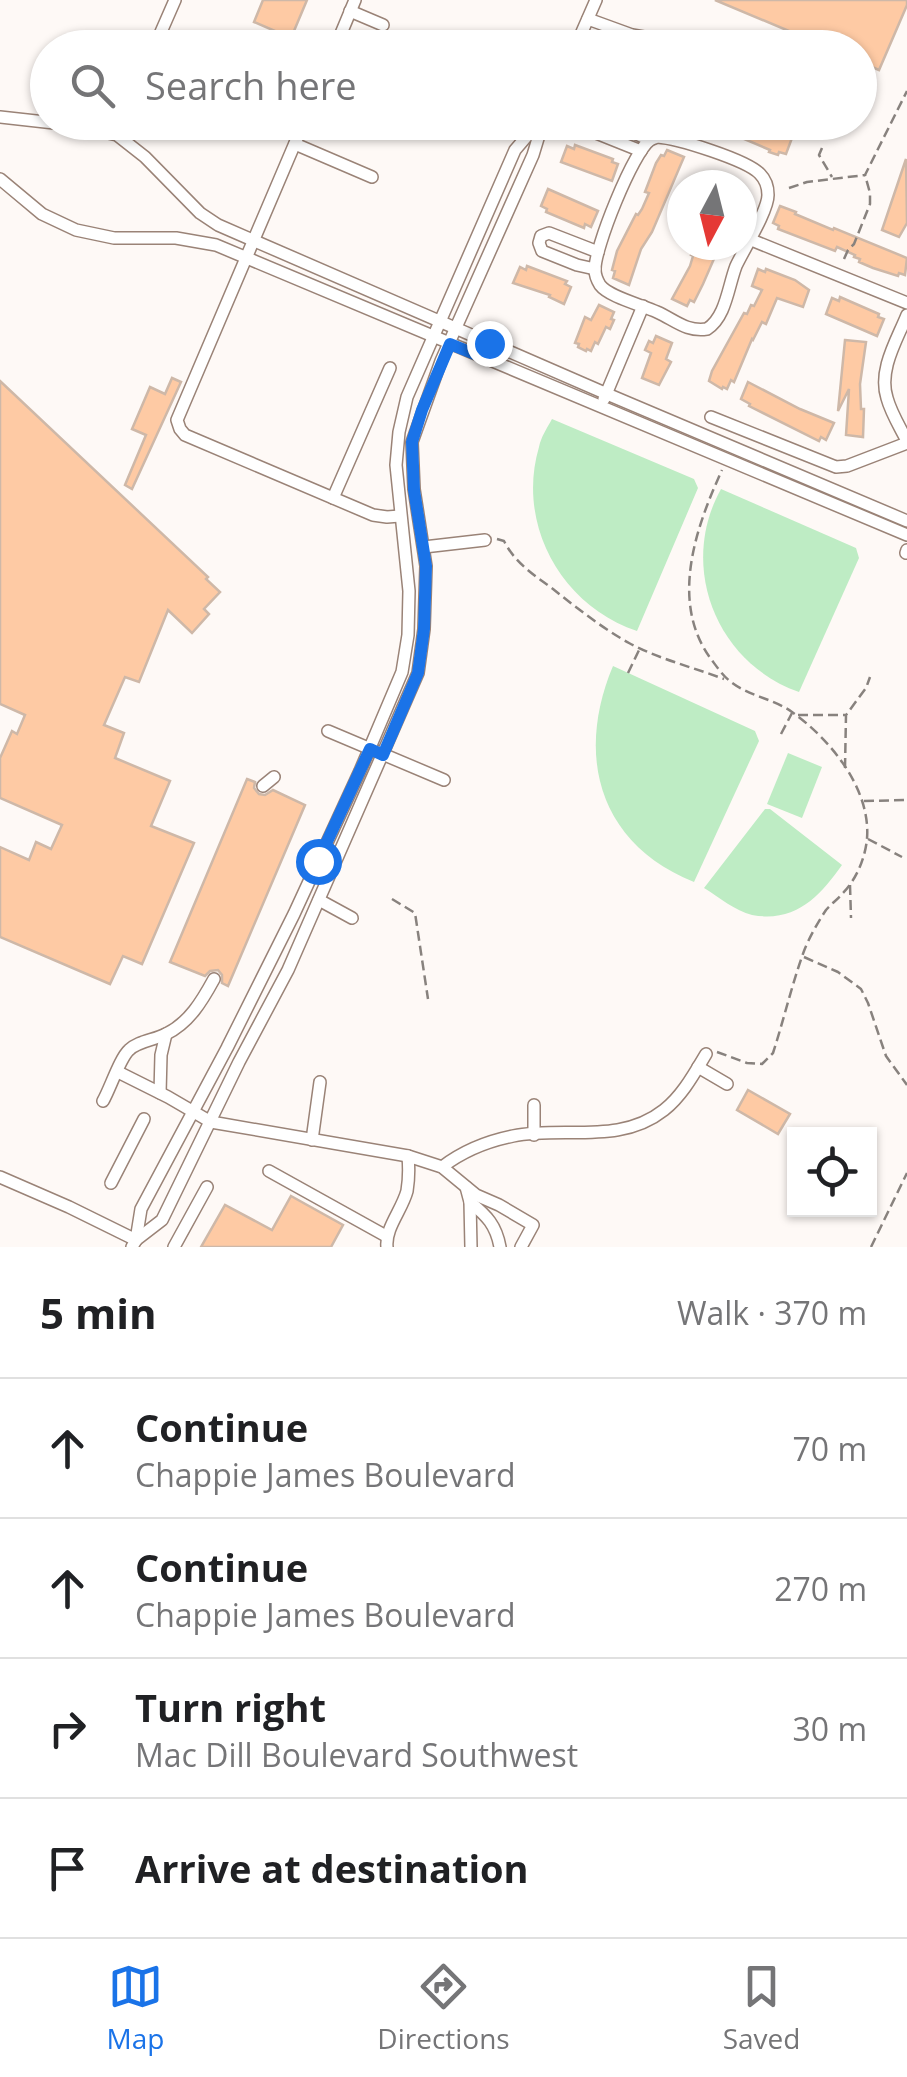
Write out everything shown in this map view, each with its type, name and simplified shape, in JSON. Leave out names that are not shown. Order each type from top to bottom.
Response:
[{"type":"street","points":[[162,30],[175,0]]},
{"type":"street","points":[[583,30],[596,0]]},
{"type":"street","points":[[343,30],[353,6],[383,25]]},
{"type":"street","points":[[588,18],[619,30]]},
{"type":"street","points":[[0,116],[30,120]]},
{"type":"street","points":[[130,140],[200,213],[218,225],[521,357],[726,459],[907,535]]},
{"type":"street","points":[[297,140],[183,405],[178,420],[180,429],[185,435],[373,515],[400,516]]},
{"type":"street","points":[[134,1244],[142,1209],[294,914],[402,672],[409,591],[396,465],[399,432],[432,337],[515,150],[524,140]]},
{"type":"street","points":[[134,1244],[162,1220],[288,970],[418,673],[426,604],[412,442],[537,140]]},
{"type":"street","points":[[614,140],[641,151]]},
{"type":"street","points":[[650,140],[611,214],[595,269],[600,284],[607,292],[687,328],[702,330],[720,317],[740,260]]},
{"type":"street","points":[[678,140],[755,170]]},
{"type":"street","points":[[295,144],[372,176]]},
{"type":"street","points":[[757,172],[767,188],[768,201],[757,223]]},
{"type":"street","points":[[0,179],[42,214],[76,230],[114,238],[176,238],[216,245],[450,344],[480,362],[604,400],[907,522]]},
{"type":"street","points":[[595,269],[542,250],[539,242],[548,233],[598,252]]},
{"type":"street","points":[[757,242],[907,303]]},
{"type":"street","points":[[604,400],[643,306]]},
{"type":"street","points":[[711,417],[836,467],[907,442],[887,400],[884,384],[886,368],[907,314]]},
{"type":"street","points":[[480,362],[489,343]]},
{"type":"street","points":[[507,383],[521,357]]},
{"type":"street","points":[[332,498],[390,368]]},
{"type":"street","points":[[424,547],[485,540]]},
{"type":"street","points":[[328,731],[444,780]]},
{"type":"street","points":[[319,900],[352,918]]},
{"type":"street","points":[[104,1101],[129,1049],[184,1023],[214,980]]},
{"type":"street","points":[[160,1093],[166,1034]]},
{"type":"street","points":[[442,1167],[480,1145],[515,1136],[618,1132],[637,1126],[666,1109],[681,1094],[706,1054]]},
{"type":"street","points":[[698,1067],[727,1084]]},
{"type":"street","points":[[118,1072],[211,1122],[408,1156],[442,1167],[476,1195],[533,1225],[520,1247]]},
{"type":"street","points":[[312,1140],[320,1082]]},
{"type":"street","points":[[534,1105],[534,1135]]},
{"type":"street","points":[[111,1183],[144,1118]]},
{"type":"street","points":[[269,1171],[387,1241],[408,1188],[408,1156]]},
{"type":"street","points":[[0,1178],[69,1207],[134,1244]]},
{"type":"street","points":[[174,1247],[207,1187]]},
{"type":"street","points":[[466,1187],[471,1247]]},
{"type":"street","points":[[470,1202],[488,1216],[496,1228],[500,1247]]},
{"type":"path","points":[[844,259],[870,204],[865,174],[907,91]]},
{"type":"path","points":[[822,148],[819,154],[833,178]]},
{"type":"path","points":[[789,188],[865,174]]},
{"type":"path","points":[[726,459],[706,504],[688,580],[703,648],[727,680]]},
{"type":"path","points":[[485,540],[504,541],[523,568],[640,648],[727,680],[794,714],[832,750],[862,801],[867,839],[864,857],[850,885],[828,908],[803,957],[773,1053],[762,1064],[714,1051],[706,1054]]},
{"type":"path","points":[[628,672],[640,648]]},
{"type":"path","points":[[845,768],[846,715],[870,677]]},
{"type":"path","points":[[794,714],[846,715]]},
{"type":"path","points":[[781,734],[794,714]]},
{"type":"path","points":[[862,801],[907,800]]},
{"type":"path","points":[[867,839],[902,857]]},
{"type":"path","points":[[850,885],[851,918]]},
{"type":"path","points":[[392,900],[415,914],[428,999]]},
{"type":"path","points":[[803,957],[838,972],[860,988],[886,1056],[907,1085]]},
{"type":"path","points":[[871,1247],[907,1173]]},
{"type":"green space","points":[[552,419],[694,479],[698,488],[637,631],[587,603],[551,559],[540,533],[534,505],[534,476],[540,443]]},
{"type":"green space","points":[[721,489],[856,548],[859,558],[799,692],[770,678],[746,659],[713,608],[705,579],[703,549]]},
{"type":"green space","points":[[613,666],[755,731],[759,741],[694,882],[662,866],[636,845],[617,821],[604,794],[597,764],[596,732]]},
{"type":"green space","points":[[788,753],[822,767],[802,818],[767,804]]},
{"type":"green space","points":[[765,809],[842,865],[815,897],[782,915],[752,915],[704,888]]},
{"type":"building","points":[[263,0],[307,0],[294,30],[272,30],[254,22]]},
{"type":"building","points":[[715,0],[907,0],[879,70],[877,30],[787,30]]},
{"type":"building","points":[[746,140],[791,140],[786,154]]},
{"type":"building","points":[[575,145],[613,159],[618,164],[612,181],[561,162],[567,146],[574,149]]},
{"type":"building","points":[[667,150],[684,157],[678,170],[667,170],[667,197],[641,249],[629,285],[613,278],[617,251],[642,209],[656,163]]},
{"type":"building","points":[[906,159],[907,223],[899,237],[882,230]]},
{"type":"building","points":[[548,189],[598,211],[591,227],[585,224],[584,228],[546,212],[541,206]]},
{"type":"building","points":[[780,206],[907,258],[905,275],[873,268],[837,247],[835,251],[778,229],[773,223]]},
{"type":"building","points":[[692,260],[713,260],[694,302],[690,300],[687,306],[672,299]]},
{"type":"building","points":[[527,266],[567,281],[565,284],[571,287],[564,304],[513,283],[520,267],[526,270]]},
{"type":"building","points":[[758,269],[795,280],[809,290],[803,307],[777,298],[766,324],[762,322],[752,339],[734,382],[731,380],[727,389],[722,389],[709,381],[712,371],[744,313],[754,306],[762,290],[752,286]]},
{"type":"building","points":[[840,297],[884,319],[877,336],[826,314],[832,298],[839,301]]},
{"type":"building","points":[[599,305],[614,312],[614,320],[598,344],[595,342],[591,351],[586,351],[575,343],[585,317],[591,320]]},
{"type":"building","points":[[656,336],[672,343],[666,359],[671,362],[659,385],[642,378],[651,353],[645,350]]},
{"type":"building","points":[[845,340],[866,342],[860,384],[863,437],[846,435],[849,389],[838,411]]},
{"type":"building","points":[[172,378],[181,382],[132,489],[125,485],[146,435],[132,429],[150,387],[165,394]]},
{"type":"building","points":[[0,381],[220,592],[204,609],[209,614],[192,633],[168,610],[139,682],[125,677],[104,725],[124,733],[115,758],[170,781],[151,826],[194,843],[142,964],[123,956],[110,984],[0,937],[0,847],[29,860],[36,842],[51,849],[62,825],[0,798],[0,758],[12,731],[17,734],[25,715],[0,704]]},
{"type":"building","points":[[748,382],[834,423],[826,440],[821,437],[819,441],[749,406],[741,399]]},
{"type":"building","points":[[247,779],[255,782],[259,794],[273,790],[305,805],[228,986],[222,983],[218,970],[205,976],[170,962]]},
{"type":"building","points":[[748,1090],[790,1114],[778,1134],[737,1110]]},
{"type":"building","points":[[291,1196],[343,1225],[331,1247],[201,1247],[225,1205],[272,1230]]},
{"type":"route","points":[[318,861],[370,749],[383,755],[418,673],[426,566],[414,490],[412,442],[422,410],[450,344],[482,357],[489,343]]}]
